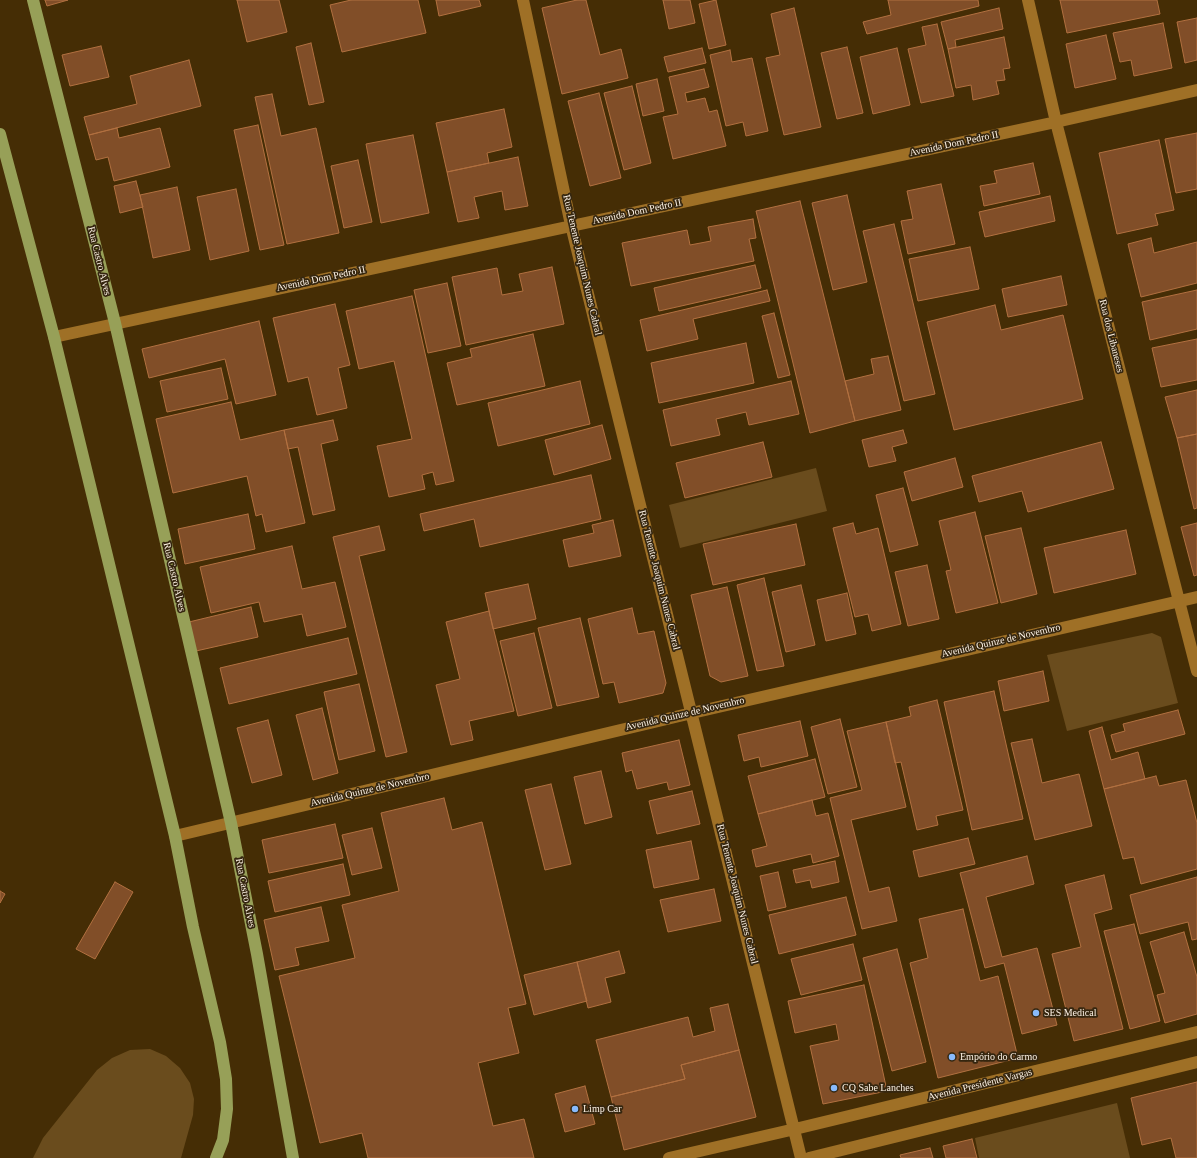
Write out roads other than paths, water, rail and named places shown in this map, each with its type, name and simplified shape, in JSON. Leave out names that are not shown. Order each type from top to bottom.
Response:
[{"type":"main road","name":"Rua Castro Alves","points":[[33,0],[115,323],[231,823],[257,954],[293,1158]]},
{"type":"main road","points":[[0,134],[54,337],[175,836],[193,927],[220,1042],[226,1079],[227,1109],[223,1140],[216,1158]]},
{"type":"street","name":"Rua Tenente Joaquim Nunes Cabral","points":[[523,0],[571,226],[801,1158]]},
{"type":"street","name":"Rua dos Libaneses","points":[[1028,0],[1056,122],[1197,672]]},
{"type":"street","name":"Avenida Dom Pedro II","points":[[54,337],[1056,122],[1197,90]]},
{"type":"street","name":"Avenida Quinze de Novembro","points":[[175,836],[692,713],[1197,597]]},
{"type":"street","name":"Avenida Presidente Vargas","points":[[669,1158],[1197,1032]]},
{"type":"street","points":[[809,1158],[1197,1062]]},
{"type":"place","name":"SES Medical","points":[[1036,1013]]},
{"type":"place","name":"Empório do Carmo","points":[[952,1057]]},
{"type":"place","name":"CQ Sabe Lanches","points":[[834,1088]]},
{"type":"place","name":"Limp Car","points":[[575,1109]]}]
